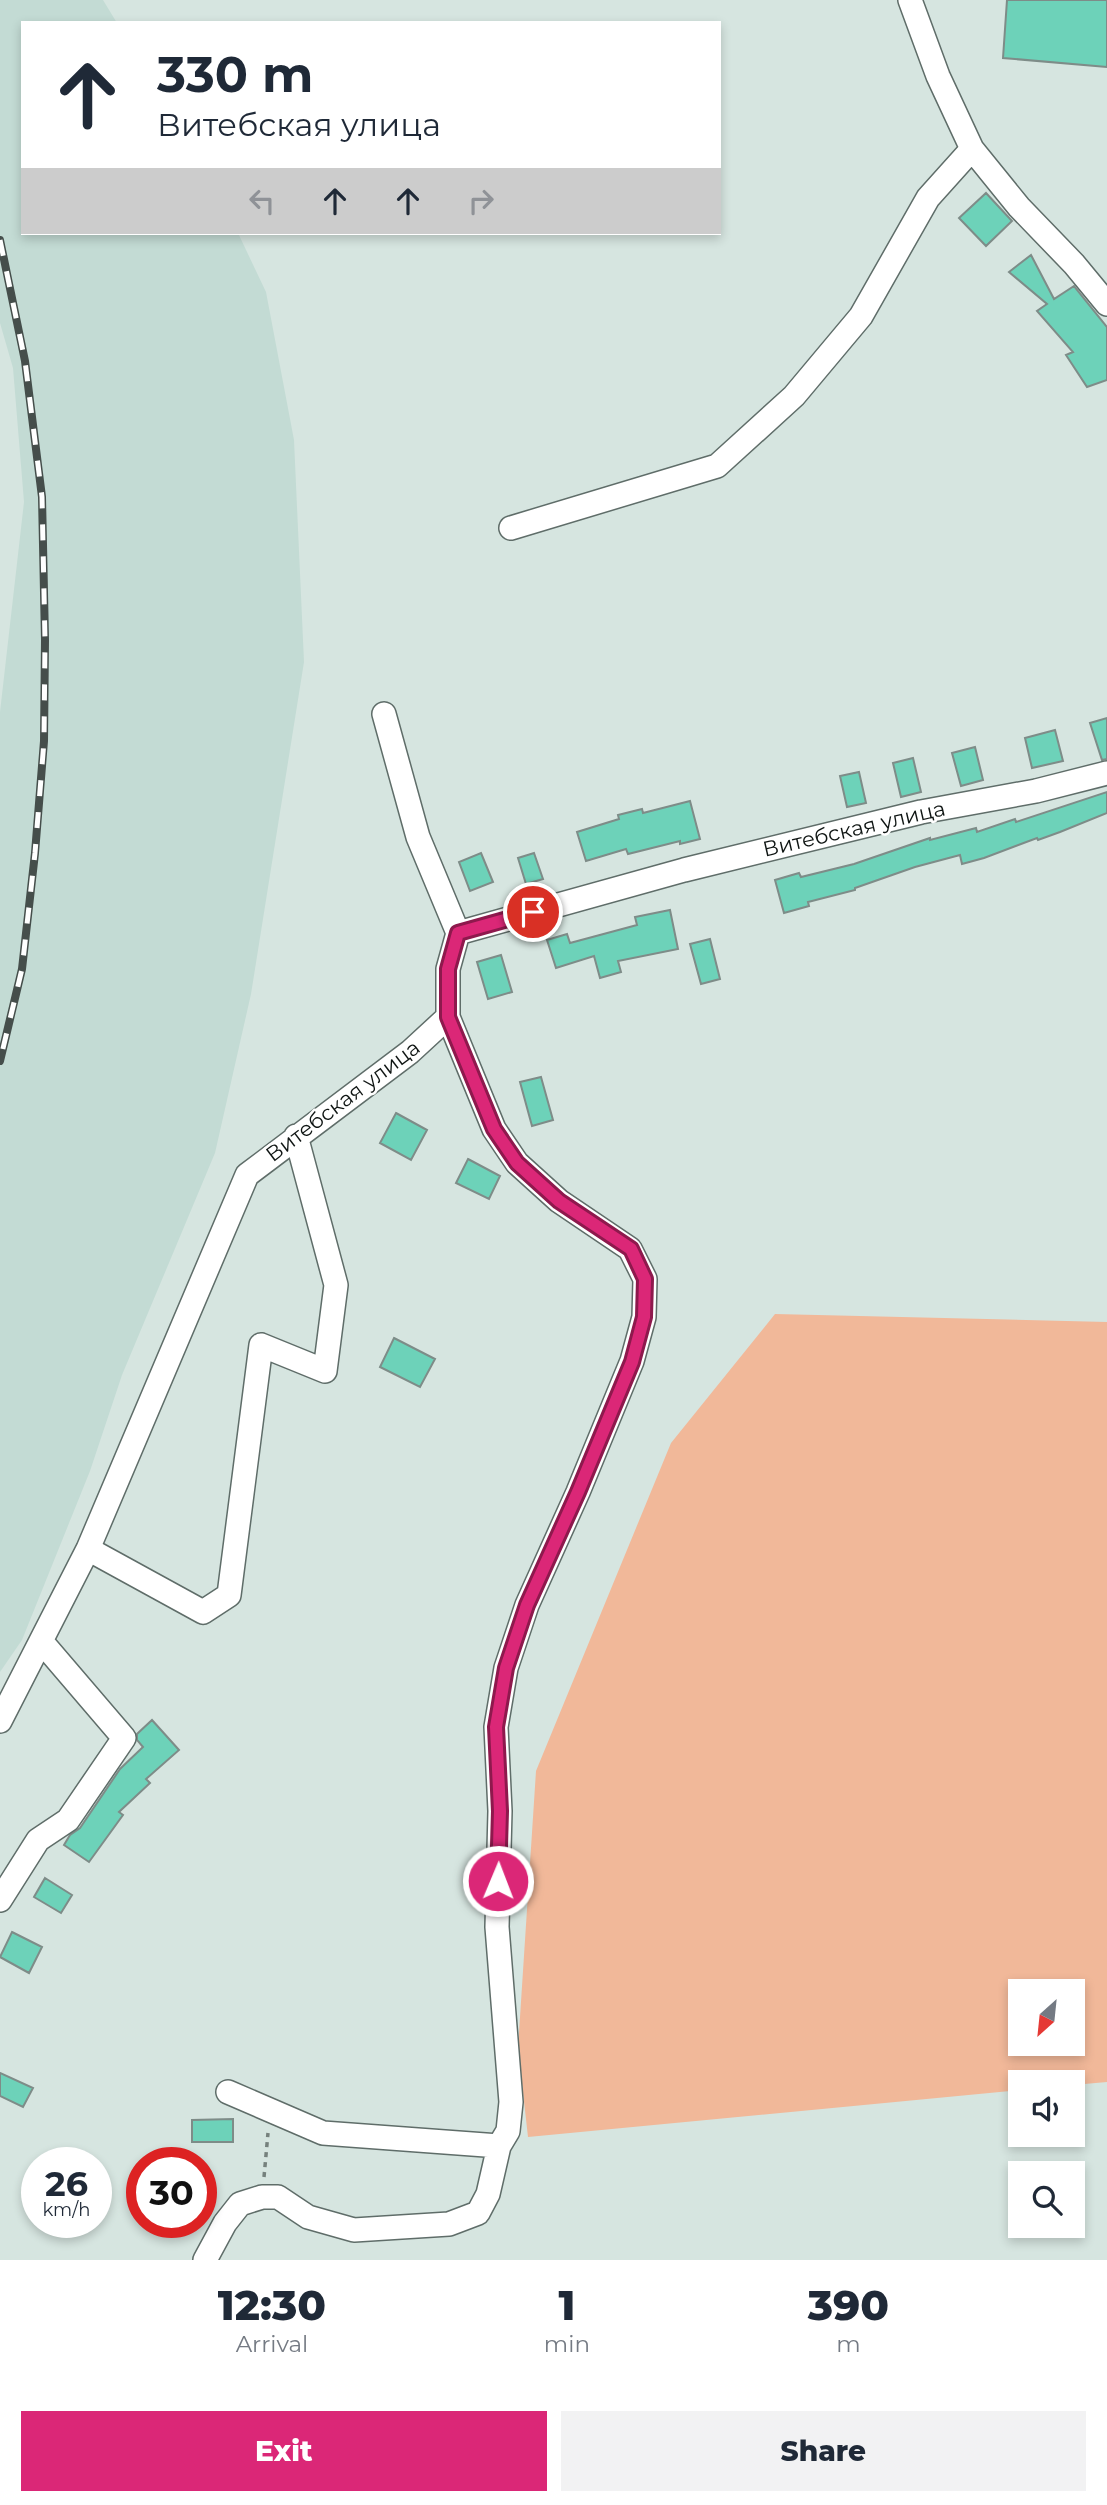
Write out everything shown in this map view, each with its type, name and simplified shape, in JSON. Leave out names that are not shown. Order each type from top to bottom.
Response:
[{"type":"street","points":[[910,0],[939,76],[972,149],[1019,207],[1074,264],[1107,304]]},
{"type":"street","points":[[511,528],[718,466],[794,396],[861,316],[928,198],[972,149]]},
{"type":"street","points":[[205,2260],[225,2223],[240,2204],[262,2197],[278,2197],[309,2217],[354,2230],[449,2224],[478,2213],[488,2194],[499,2146],[508,2131],[511,2102],[498,1927],[500,1811],[496,1727],[506,1668],[527,1605],[632,1362],[644,1317],[645,1279],[631,1249],[559,1201],[517,1163],[494,1129],[448,1017],[448,969],[458,933],[418,837],[384,714]]},
{"type":"street","name":"Витебская улица","points":[[458,933],[684,870],[921,812],[1036,791],[1107,773]]},
{"type":"street","name":"Витебская улица","points":[[0,1721],[88,1549],[247,1175],[410,1052],[448,1017]]},
{"type":"street","points":[[88,1549],[203,1612],[229,1595],[261,1345],[325,1371],[336,1285],[296,1136]]},
{"type":"street","points":[[0,1900],[38,1840],[68,1820],[124,1738],[41,1641]]},
{"type":"street","points":[[228,2092],[323,2133],[499,2146]]},
{"type":"path","points":[[262,2197],[270,2110]]},
{"type":"shaded area","points":[[0,0],[103,0],[116,21],[21,21],[21,235],[239,235],[266,292],[294,440],[304,662],[251,994],[215,1153],[122,1375],[90,1471],[22,1640],[0,1672],[0,712],[24,502],[13,368],[0,323]]},
{"type":"shaded area","points":[[775,1314],[1107,1322],[1107,2082],[1085,2084],[1085,2070],[1008,2070],[1008,2091],[528,2137],[518,2048],[536,1771],[671,1443]]},
{"type":"building","points":[[1007,0],[1107,0],[1107,67],[1003,58]]},
{"type":"building","points":[[986,193],[1012,221],[986,246],[959,218]]},
{"type":"building","points":[[1031,255],[1054,299],[1074,286],[1107,327],[1107,380],[1087,387],[1066,355],[1073,352],[1037,311],[1047,304],[1009,272]]},
{"type":"building","points":[[1107,718],[1107,759],[1102,760],[1090,723]]},
{"type":"building","points":[[1055,730],[1063,761],[1032,768],[1025,738]]},
{"type":"building","points":[[975,747],[983,780],[961,786],[952,753]]},
{"type":"building","points":[[913,758],[921,792],[901,797],[893,763]]},
{"type":"building","points":[[859,772],[866,803],[847,807],[840,776]]},
{"type":"building","points":[[1107,792],[1107,813],[1060,832],[962,864],[960,855],[915,867],[855,890],[808,902],[809,906],[784,913],[775,880],[799,873],[801,877],[854,864],[930,838],[976,828],[977,832],[1015,819],[1016,822]]},
{"type":"building","points":[[690,801],[700,839],[680,844],[680,841],[628,854],[626,849],[586,861],[577,832],[619,819],[618,815],[642,809],[643,813]]},
{"type":"building","points":[[481,853],[493,882],[470,891],[459,862]]},
{"type":"building","points":[[534,853],[543,879],[526,884],[518,858]]},
{"type":"building","points":[[670,910],[678,949],[618,961],[621,972],[600,978],[594,956],[556,968],[547,940],[567,934],[570,943],[637,925],[635,917]]},
{"type":"building","points":[[710,939],[720,979],[701,984],[690,944]]},
{"type":"building","points":[[501,955],[512,992],[488,999],[477,962]]},
{"type":"building","points":[[541,1077],[553,1120],[532,1126],[520,1082]]},
{"type":"building","points":[[396,1113],[427,1130],[411,1160],[380,1143]]},
{"type":"building","points":[[468,1159],[500,1176],[489,1199],[456,1183]]},
{"type":"building","points":[[394,1338],[435,1359],[420,1387],[380,1367]]},
{"type":"building","points":[[152,1720],[179,1750],[146,1779],[150,1783],[119,1812],[123,1815],[89,1862],[64,1845],[70,1835],[80,1828],[120,1769],[143,1747],[137,1740],[137,1734]]},
{"type":"building","points":[[45,1878],[72,1895],[61,1913],[34,1897]]},
{"type":"building","points":[[12,1932],[42,1947],[29,1973],[0,1957]]},
{"type":"building","points":[[0,2073],[33,2088],[23,2107],[0,2096]]},
{"type":"building","points":[[233,2119],[233,2142],[192,2142],[192,2120]]},
{"type":"railway","points":[[0,240],[25,361],[42,497],[45,640],[44,741],[35,853],[22,969],[0,1061]]},
{"type":"route","points":[[498,1881],[500,1811],[496,1727],[506,1668],[527,1605],[632,1362],[644,1317],[645,1279],[631,1249],[559,1201],[517,1163],[494,1129],[448,1017],[448,969],[458,933],[533,912]]}]
